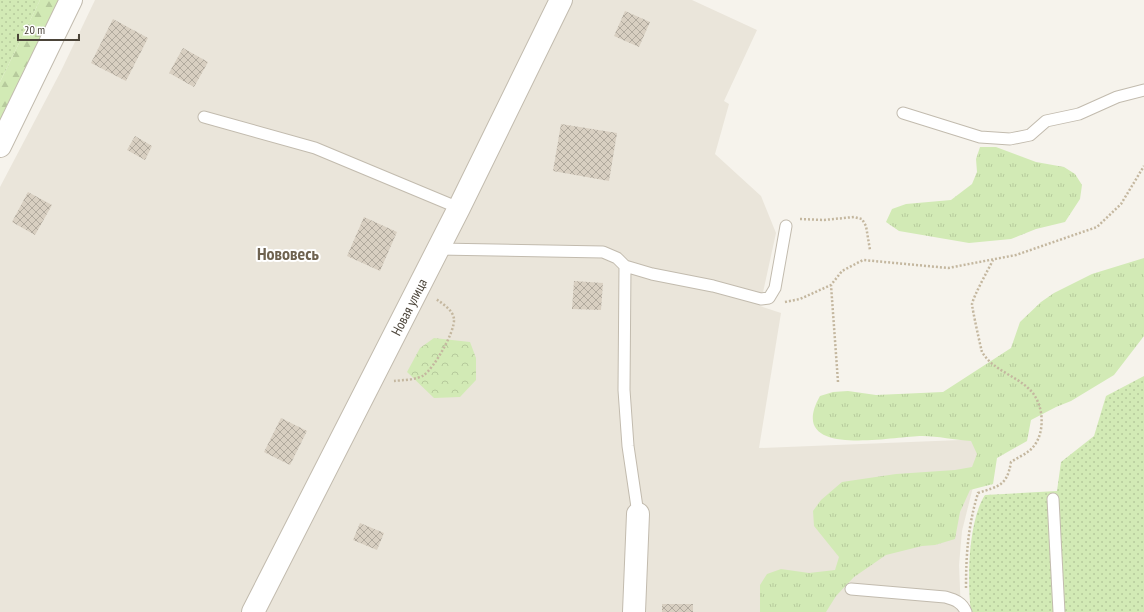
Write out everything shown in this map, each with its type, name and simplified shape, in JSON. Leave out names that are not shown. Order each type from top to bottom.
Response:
[{"type":"street","points":[[0,146],[71,0]]},
{"type":"street","name":"Новая улица","points":[[253,612],[459,208],[561,0]]},
{"type":"street","points":[[634,612],[638,514]]},
{"type":"lane","points":[[903,113],[980,137],[1010,139],[1030,136],[1046,121],[1079,114],[1117,97],[1144,90]]},
{"type":"lane","points":[[204,117],[316,148],[459,208]]},
{"type":"lane","points":[[438,249],[603,252],[617,258],[625,266],[652,274],[713,286],[761,299],[769,298],[775,288],[786,226]]},
{"type":"lane","points":[[625,266],[624,390],[628,446],[638,514]]},
{"type":"lane","points":[[1054,499],[1059,612]]},
{"type":"lane","points":[[851,590],[945,597],[955,600],[962,605],[966,612]]},
{"type":"path","points":[[769,298],[785,302],[800,299],[831,285],[842,271],[863,260],[948,268],[1016,255],[1097,227],[1121,204],[1144,166]]},
{"type":"path","points":[[786,226],[798,218],[824,220],[854,217],[862,219],[866,226],[870,250]]},
{"type":"path","points":[[966,612],[966,549],[970,521],[978,493],[1001,485],[1007,478],[1011,462],[1030,451],[1040,437],[1041,428],[1039,403],[1034,393],[1000,370],[982,352],[972,305],[993,260]]},
{"type":"path","points":[[831,285],[838,382]]},
{"type":"path","points":[[370,383],[423,376],[431,368],[447,341],[454,319],[451,311],[438,300],[418,289]]},
{"type":"shaded area","points":[[95,0],[692,0],[757,30],[724,101],[729,104],[715,154],[761,196],[776,233],[760,306],[781,313],[759,448],[985,439],[962,531],[959,565],[961,612],[0,612],[0,187],[61,71]]},
{"type":"green space","points":[[0,0],[40,0],[0,82]]},
{"type":"green space","points":[[40,0],[62,0],[0,126],[0,82]]},
{"type":"green space","points":[[980,147],[996,147],[1036,162],[1064,167],[1075,174],[1082,185],[1080,199],[1065,222],[1036,229],[1011,239],[969,243],[899,231],[886,222],[892,209],[906,204],[951,200],[972,184],[977,172],[976,159]]},
{"type":"green space","points":[[1144,258],[1144,336],[1114,375],[1071,401],[1031,420],[1027,441],[997,458],[993,484],[970,490],[960,512],[955,539],[935,545],[922,546],[886,555],[854,577],[836,596],[826,612],[760,612],[760,585],[767,574],[781,569],[809,573],[835,570],[839,557],[814,526],[813,511],[821,500],[842,482],[896,474],[955,470],[972,467],[977,454],[971,441],[940,437],[922,436],[847,440],[829,437],[817,429],[813,416],[820,396],[833,392],[848,391],[876,395],[943,392],[1011,348],[1020,322],[1041,302],[1054,293],[1092,274]]},
{"type":"green space","points":[[434,338],[470,342],[476,358],[476,380],[460,397],[434,398],[407,372],[420,348]]},
{"type":"green space","points":[[1144,376],[1144,612],[971,612],[969,568],[972,535],[979,506],[985,495],[1057,491],[1061,462],[1094,436],[1106,396]]},
{"type":"building","points":[[625,11],[650,22],[639,47],[614,36]]},
{"type":"building","points":[[113,19],[148,38],[126,81],[91,63]]},
{"type":"building","points":[[183,48],[208,62],[194,87],[169,73]]},
{"type":"building","points":[[561,124],[617,133],[609,181],[553,171]]},
{"type":"building","points":[[135,136],[152,146],[145,160],[127,150]]},
{"type":"building","points":[[28,192],[52,205],[35,235],[12,222]]},
{"type":"building","points":[[364,217],[397,232],[380,271],[347,256]]},
{"type":"building","points":[[574,281],[603,283],[601,310],[572,309]]},
{"type":"building","points":[[281,418],[307,431],[290,465],[264,452]]},
{"type":"building","points":[[360,523],[384,533],[377,550],[353,540]]},
{"type":"building","points":[[662,604],[693,604],[693,612],[662,612]]},
{"type":"district","name":"Нововесь","points":[[288,253]]}]
